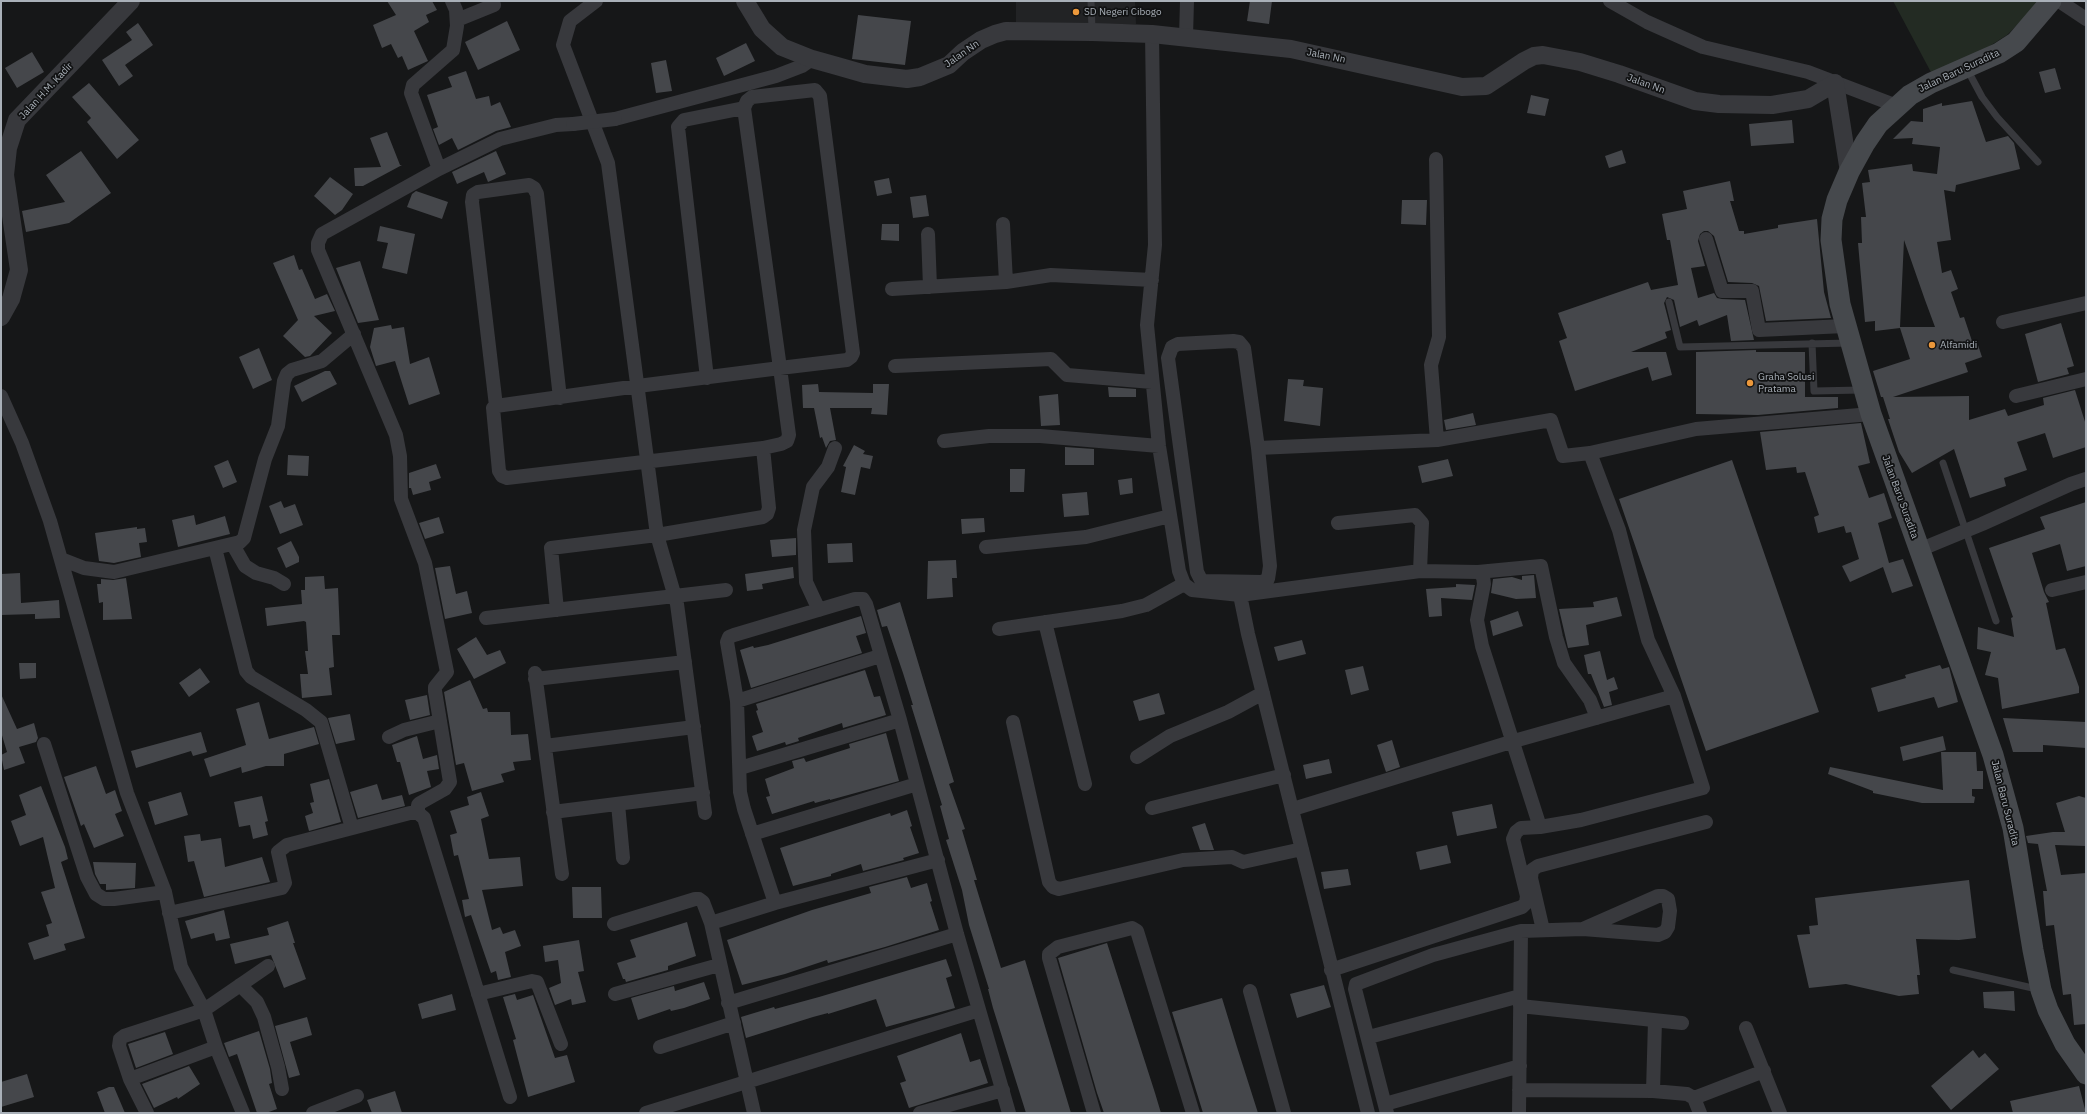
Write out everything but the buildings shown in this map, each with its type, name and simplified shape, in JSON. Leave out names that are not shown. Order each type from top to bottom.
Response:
[{"type":"main road","name":"Jalan Baru Suradita","points":[[2051,1],[2016,42],[1999,53],[1931,83],[1910,95],[1878,124],[1865,143],[1849,172],[1835,206],[1832,240],[1836,285],[1847,334],[1871,414],[1993,755],[2013,828],[2033,950],[2048,1010],[2065,1044],[2086,1074]]},
{"type":"street","name":"Jalan H.M. Kadir","points":[[1,317],[11,299],[19,270],[5,175],[4,150],[17,120],[131,1]]},
{"type":"street","points":[[439,169],[411,93],[413,85],[453,50],[457,20],[452,1]]},
{"type":"street","points":[[594,1],[570,21],[563,45],[608,163],[657,535],[674,596],[685,662],[705,813]]},
{"type":"street","name":"Jalan Nn","points":[[745,1],[762,30],[782,47],[812,59],[865,74],[907,80],[920,77],[949,65],[963,52],[981,40],[995,34],[1006,32],[1092,32],[1152,34],[1291,49],[1462,87],[1486,86],[1524,61],[1534,56],[1543,55],[1600,68],[1695,101],[1718,104],[1772,105],[1808,99],[1835,83]]},
{"type":"street","points":[[1186,37],[1187,1]]},
{"type":"street","points":[[1610,1],[1647,22],[1703,48],[1808,72],[1897,106]]},
{"type":"street","points":[[2059,1],[2086,19]]},
{"type":"street","points":[[457,20],[494,5]]},
{"type":"street","points":[[1152,34],[1155,245],[1147,325],[1159,446],[1179,571],[1184,584],[1192,590],[1239,589],[1420,571],[1478,572],[1541,566],[1556,637],[1564,663],[1590,700],[1597,718]]},
{"type":"street","points":[[418,813],[418,805],[420,803],[444,789],[450,782],[435,687],[447,672],[425,562],[401,499],[400,456],[396,435],[318,250],[319,238],[439,169],[500,139],[549,127],[615,119],[776,76],[802,66],[812,59]]},
{"type":"street","points":[[1835,83],[1849,172]]},
{"type":"street","points":[[496,406],[560,398],[638,386],[707,378],[780,368],[847,360],[851,357],[853,353],[820,96],[815,90],[752,98],[747,101],[744,108],[780,368],[789,435],[787,441],[782,444],[763,448],[507,478],[502,476],[499,471],[493,408],[496,406],[472,202],[473,195],[478,192],[529,185],[534,188],[537,194],[560,398]]},
{"type":"street","points":[[707,378],[678,127],[684,120],[744,108]]},
{"type":"street","points":[[1436,159],[1439,337],[1431,365],[1437,440]]},
{"type":"street","points":[[1003,224],[1006,282]]},
{"type":"street","points":[[928,234],[930,287]]},
{"type":"street","points":[[1706,239],[1722,292],[1752,291],[1759,330],[1847,334]]},
{"type":"street","points":[[892,289],[1006,282],[1051,275],[1152,280]]},
{"type":"street","points":[[2003,322],[2086,303]]},
{"type":"street","points":[[61,559],[84,568],[114,572],[233,545],[240,542],[244,538],[265,459],[278,426],[284,381],[287,374],[292,370],[322,360],[354,334]]},
{"type":"street","points":[[1233,341],[1242,344],[1258,448],[1270,575],[1268,579],[1262,582],[1239,589],[1201,580],[1197,572],[1168,358],[1172,347],[1178,344],[1233,341]]},
{"type":"street","points":[[895,366],[1051,359],[1067,375],[1152,382]]},
{"type":"street","points":[[2016,396],[2086,379]]},
{"type":"street","points":[[1,396],[22,442],[50,520],[127,793],[165,892],[181,967],[204,1010],[216,1047],[243,1113]]},
{"type":"street","points":[[1258,448],[1437,440],[1551,420],[1563,456],[1590,453],[1696,429],[1871,414]]},
{"type":"street","points":[[944,441],[989,436],[1040,436],[1159,446]]},
{"type":"street","points":[[557,610],[551,548],[657,535],[763,517],[768,514],[769,508],[763,448]]},
{"type":"street","points":[[818,610],[806,582],[804,530],[813,487],[828,467],[835,448]]},
{"type":"street","points":[[1332,970],[1522,908],[1526,903],[1527,896],[1513,839],[1516,832],[1522,828],[1540,827],[1581,820],[1704,788],[1674,696],[1648,640],[1619,530],[1590,453]]},
{"type":"street","points":[[1919,550],[1965,532],[2071,484],[2086,479]]},
{"type":"street","points":[[1338,523],[1415,514],[1422,523],[1420,571]]},
{"type":"street","points":[[986,547],[1086,537],[1170,516]]},
{"type":"street","points":[[233,545],[245,566],[256,573],[274,578],[284,584]]},
{"type":"street","points":[[215,548],[246,671],[251,678],[306,710],[321,722],[352,828]]},
{"type":"street","points":[[1478,572],[1483,576],[1484,584],[1477,620],[1479,632],[1540,827]]},
{"type":"street","points":[[2052,590],[2086,582]]},
{"type":"street","points":[[999,629],[1122,611],[1146,605],[1184,584]]},
{"type":"street","points":[[1239,589],[1263,693],[1368,1113]]},
{"type":"street","points":[[486,618],[726,590]]},
{"type":"street","points":[[774,903],[742,803],[737,701],[728,642],[729,637],[855,599],[863,599],[866,604],[900,720],[957,934],[1009,1113]]},
{"type":"street","points":[[1045,622],[1086,784]]},
{"type":"street","points":[[737,701],[880,656]]},
{"type":"street","points":[[562,874],[535,676],[685,662]]},
{"type":"street","points":[[1137,757],[1170,736],[1228,712],[1263,693]]},
{"type":"street","points":[[1293,809],[1514,741],[1674,696]]},
{"type":"street","points":[[740,768],[900,720]]},
{"type":"street","points":[[389,737],[404,730],[440,721]]},
{"type":"street","points":[[1013,722],[1049,882],[1054,887],[1059,889],[1183,860],[1232,857],[1243,862],[1248,862],[1302,849]]},
{"type":"street","points":[[544,746],[694,728]]},
{"type":"street","points":[[44,744],[87,877],[94,891],[104,899],[165,892]]},
{"type":"street","points":[[1152,808],[1284,775]]},
{"type":"street","points":[[752,834],[917,784]]},
{"type":"street","points":[[554,812],[702,793]]},
{"type":"street","points":[[618,804],[623,858]]},
{"type":"street","points":[[169,913],[282,888],[285,883],[278,852],[287,845],[410,813],[418,813],[424,818],[510,1097]]},
{"type":"street","points":[[1543,930],[1531,878],[1532,870],[1538,866],[1706,822]]},
{"type":"street","points":[[711,923],[774,903],[938,860]]},
{"type":"street","points":[[1520,1066],[1386,1109],[1369,1037],[1355,989],[1356,984],[1359,981],[1433,955],[1521,931],[1583,929],[1658,935],[1665,932],[1668,927],[1670,911],[1668,899],[1663,896],[1658,896],[1583,929]]},
{"type":"street","points":[[614,924],[699,899],[703,902],[711,923],[719,965],[748,1081],[754,1113]]},
{"type":"street","points":[[1094,1113],[1049,954],[1058,947],[1132,928],[1137,931],[1193,1113]]},
{"type":"street","points":[[1519,1113],[1521,931]]},
{"type":"street","points":[[728,1003],[957,934]]},
{"type":"street","points":[[615,994],[719,965]]},
{"type":"street","points":[[147,1113],[130,1079],[119,1046],[120,1039],[124,1036],[204,1010],[268,966]]},
{"type":"street","points":[[478,994],[532,981],[537,982],[561,1044]]},
{"type":"street","points":[[240,985],[257,1002],[264,1017],[278,1066],[282,1089]]},
{"type":"street","points":[[1250,991],[1284,1113]]},
{"type":"street","points":[[1369,1037],[1520,1001],[1682,1024]]},
{"type":"street","points":[[646,1113],[979,1010]]},
{"type":"street","points":[[1653,1091],[1655,1021]]},
{"type":"street","points":[[660,1047],[734,1023]]},
{"type":"street","points":[[1746,1028],[1780,1113]]},
{"type":"street","points":[[130,1079],[216,1047]]},
{"type":"street","points":[[1694,1098],[1764,1071]]},
{"type":"street","points":[[920,1113],[1003,1090]]},
{"type":"street","points":[[1519,1090],[1653,1091],[1687,1094],[1694,1098],[1700,1113]]},
{"type":"street","points":[[313,1113],[357,1096]]},
{"type":"lane","points":[[1091,1],[1092,32]]},
{"type":"lane","points":[[1967,68],[1982,97],[1993,112],[2038,162]]},
{"type":"lane","points":[[1669,302],[1680,348],[1812,343],[1847,334]]},
{"type":"lane","points":[[1812,343],[1814,391],[1864,390]]},
{"type":"lane","points":[[1943,463],[1996,621]]},
{"type":"lane","points":[[1953,970],[2042,990]]},
{"type":"shaded area","name":"SD Negeri Cibogo","points":[[1016,1],[1135,1],[1136,24],[1016,26]]},
{"type":"shaded area","points":[[1893,1],[2042,1],[2007,35],[1982,51],[1933,76]]},
{"type":"place","name":"SD Negeri Cibogo","points":[[1076,12]]},
{"type":"place","name":"Alfamidi","points":[[1932,345]]},
{"type":"place","name":"Graha Solusi Pratama","points":[[1750,383]]}]
